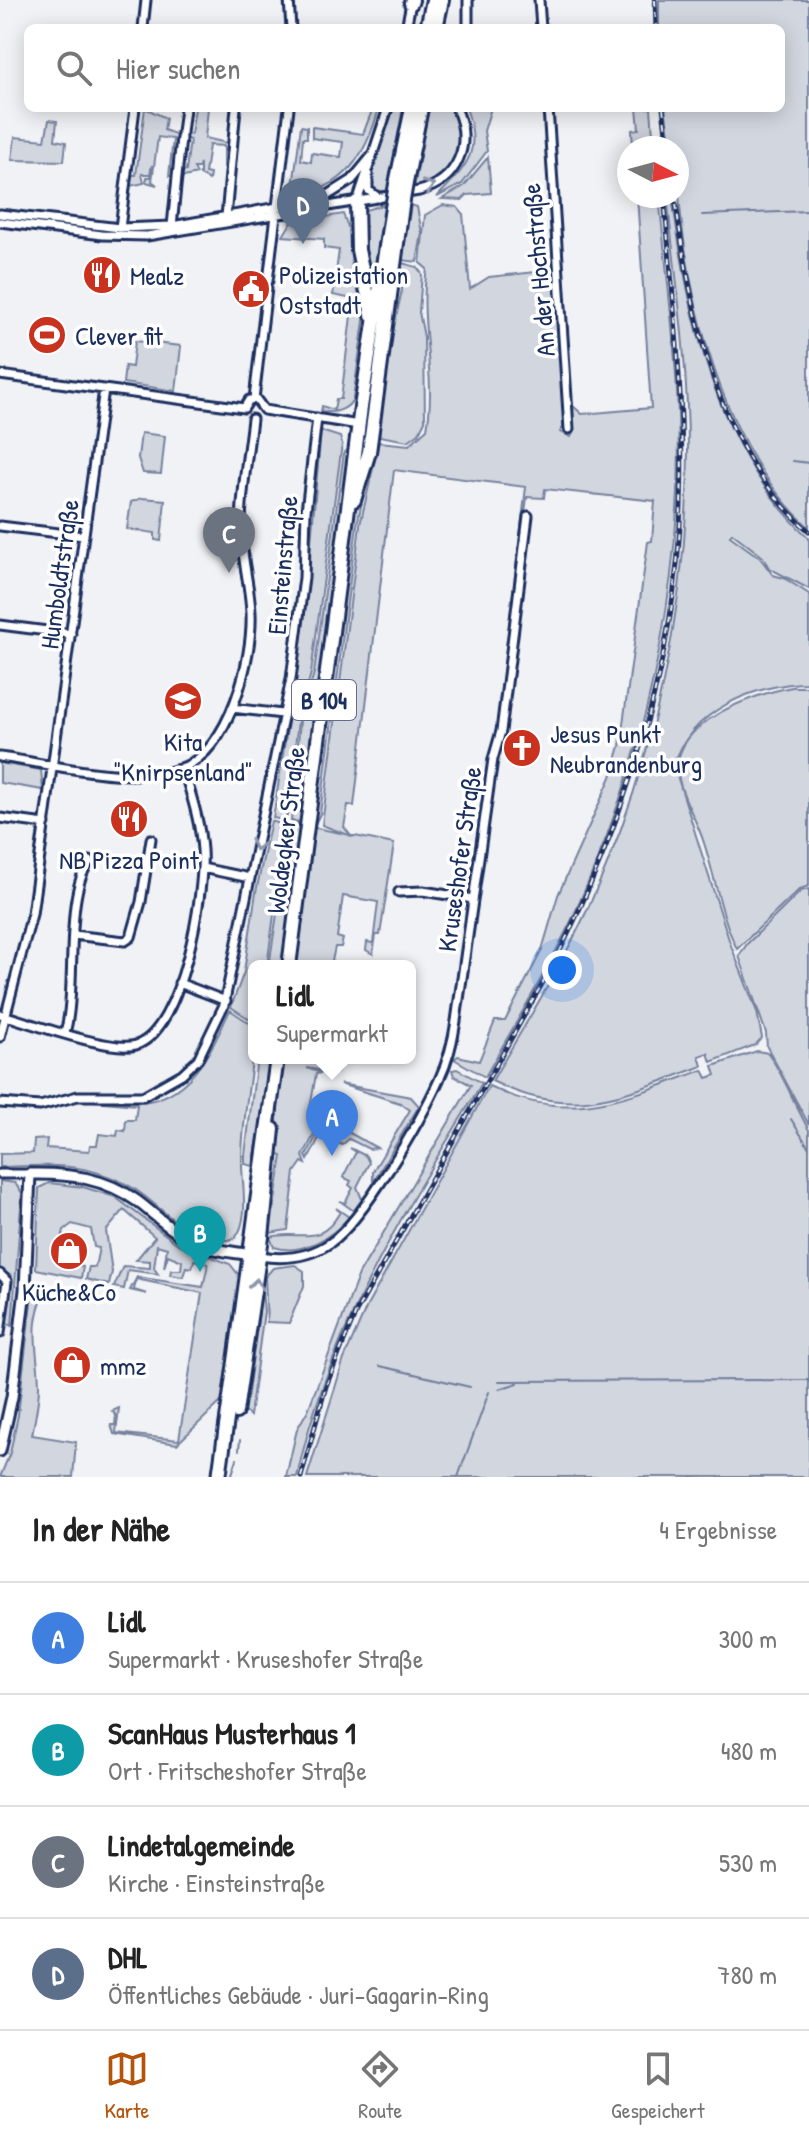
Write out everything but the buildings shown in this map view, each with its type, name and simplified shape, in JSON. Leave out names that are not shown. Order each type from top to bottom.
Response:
[{"type":"main road","points":[[428,24],[433,0]]},
{"type":"main road","points":[[437,24],[442,0]]},
{"type":"main road","name":"Woldegker Straße","points":[[290,960],[349,510],[364,474],[375,326],[411,112]]},
{"type":"main road","name":"Woldegker Straße","points":[[401,184],[420,112]]},
{"type":"main road","points":[[357,202],[358,250],[375,326]]},
{"type":"main road","name":"Woldegker Straße","points":[[366,426],[397,207]]},
{"type":"main road","points":[[227,1477],[276,1064]]},
{"type":"main road","points":[[219,1477],[254,1255]]},
{"type":"street","points":[[143,24],[146,0]]},
{"type":"street","points":[[289,0],[291,24]]},
{"type":"street","points":[[468,0],[468,24]]},
{"type":"street","points":[[539,0],[541,24]]},
{"type":"street","points":[[407,24],[411,1]]},
{"type":"street","points":[[120,228],[134,112]]},
{"type":"street","points":[[172,226],[185,112]]},
{"type":"street","points":[[226,217],[236,112]]},
{"type":"street","points":[[0,375],[244,408],[254,399],[289,112]]},
{"type":"street","points":[[357,202],[387,112]]},
{"type":"street","points":[[0,222],[108,236],[147,236],[427,189],[451,173],[462,152],[464,137],[457,112]]},
{"type":"street","name":"An der Hochstraße","points":[[548,112],[569,429]]},
{"type":"street","points":[[0,214],[120,228],[172,226],[276,213],[336,192],[371,157]]},
{"type":"street","points":[[371,157],[366,183],[370,192],[379,198]]},
{"type":"street","name":"Humboldtstraße","points":[[0,1037],[3,1015],[27,944],[104,389]]},
{"type":"street","points":[[244,408],[245,415],[252,419],[260,417],[264,410],[262,403],[254,399]]},
{"type":"street","points":[[264,410],[366,426]]},
{"type":"street","name":"Einsteinstraße","points":[[0,1103],[40,1106],[78,1096],[143,1096],[182,1074],[198,1059],[226,1001],[299,623],[317,418]]},
{"type":"street","name":"Einsteinstraße","points":[[183,767],[210,744],[232,708],[248,659],[251,631],[241,523],[252,419]]},
{"type":"street","name":"Kruseshofer Straße","points":[[254,1255],[285,1259],[307,1255],[342,1234],[439,1081],[453,1039],[493,759],[501,731],[528,516]]},
{"type":"street","points":[[0,526],[84,536]]},
{"type":"street","points":[[0,625],[71,634]]},
{"type":"street","points":[[232,708],[282,714]]},
{"type":"street","points":[[0,757],[129,774],[183,767],[197,814],[202,868],[195,923],[179,983],[159,1027],[151,1037],[135,1046],[117,1047],[3,1015]]},
{"type":"street","points":[[0,818],[45,824]]},
{"type":"street","points":[[73,935],[125,941],[131,937],[141,902],[147,844],[151,839]]},
{"type":"street","points":[[65,1033],[73,995],[73,935],[80,887],[90,861]]},
{"type":"street","points":[[202,868],[250,878]]},
{"type":"street","points":[[399,892],[423,891],[473,899]]},
{"type":"street","points":[[179,983],[226,1001]]},
{"type":"street","points":[[0,1174],[65,1174],[99,1182],[128,1196],[187,1239],[207,1247],[254,1255]]},
{"type":"street","points":[[0,1451],[12,1397],[20,1331],[30,1174]]},
{"type":"street","points":[[0,1274],[7,1281],[0,1331],[20,1331]]},
{"type":"shaded area","points":[[659,0],[809,0],[809,527],[777,493],[750,450],[727,403],[708,351],[695,298],[681,208],[689,208],[689,136],[669,136],[666,112],[785,112],[785,24],[659,24]]},
{"type":"shaded area","points":[[144,112],[166,118],[164,130],[180,136],[191,134],[194,112],[208,112],[205,138],[227,143],[224,168],[224,146],[209,145],[205,173],[210,174],[209,180],[200,175],[200,163],[199,168],[194,168],[197,174],[180,178],[181,171],[186,171],[190,140],[177,137],[172,176],[169,176],[173,139],[158,137],[152,181],[157,185],[146,182],[147,177],[151,177],[152,165],[150,174],[142,174],[144,183],[130,186],[131,175],[136,175]]},
{"type":"shaded area","points":[[371,112],[378,112],[368,140],[350,168],[326,186],[292,194],[301,126],[307,127],[307,138],[303,138],[301,160],[311,162],[312,153],[341,157],[343,142],[312,138],[312,127],[363,134]]},
{"type":"shaded area","points":[[391,112],[402,112],[387,192],[371,189],[369,175]]},
{"type":"shaded area","points":[[428,112],[452,112],[458,135],[454,158],[439,177],[414,188]]},
{"type":"shaded area","points":[[467,112],[490,112],[484,131],[487,151],[462,184],[437,197],[469,158],[473,137]]},
{"type":"shaded area","points":[[637,112],[651,112],[653,136],[632,136],[632,130],[639,129]]},
{"type":"shaded area","points":[[49,120],[57,121],[55,140],[66,142],[64,161],[12,160],[15,137],[45,140]]},
{"type":"shaded area","points":[[488,157],[491,193],[467,195],[462,200],[442,199],[464,186]]},
{"type":"shaded area","points":[[383,205],[371,291],[360,229],[365,210]]},
{"type":"shaded area","points":[[411,205],[417,207],[422,233],[417,262],[402,260]]},
{"type":"shaded area","points":[[443,205],[457,207],[463,214],[470,289],[489,277],[536,272],[541,273],[542,279],[556,278],[568,418],[560,432],[571,437],[574,431],[572,405],[582,414],[651,408],[638,208],[660,208],[679,431],[672,563],[656,667],[629,769],[594,869],[552,958],[485,1077],[454,1059],[458,1056],[479,1061],[495,1021],[505,1021],[542,950],[558,895],[611,777],[620,746],[648,542],[652,541],[655,501],[545,489],[544,498],[527,497],[496,733],[526,487],[394,470],[354,806],[348,805],[344,827],[351,836],[322,825],[360,525],[379,442],[409,445],[427,429],[430,389],[425,308],[427,269],[420,263],[425,215]]},
{"type":"shaded area","points":[[668,208],[674,208],[698,335],[729,423],[750,465],[777,503],[809,538],[809,589],[769,568],[763,557],[732,533],[730,536],[760,558],[773,575],[784,578],[809,594],[809,683],[768,688],[727,704],[694,730],[674,766],[730,943],[757,1012],[762,1038],[755,1045],[711,1062],[708,1053],[699,1056],[702,1066],[623,1094],[573,1102],[547,1100],[492,1081],[543,995],[589,906],[632,797],[649,740],[663,683],[682,566],[688,449],[681,322]]},
{"type":"shaded area","points":[[343,214],[350,232],[352,272],[365,314],[353,399],[339,410],[321,412],[322,406],[334,410],[336,399],[341,399],[353,299],[333,295],[339,250],[324,248],[324,239],[283,236],[291,223]]},
{"type":"shaded area","points":[[402,263],[417,267],[422,274],[419,312],[424,337],[425,421],[419,433],[408,441],[379,436],[387,359],[402,290]]},
{"type":"shaded area","points":[[135,341],[181,346],[176,391],[123,383],[125,366],[132,367]]},
{"type":"shaded area","points":[[321,431],[340,437],[342,444],[311,673],[298,721],[287,816],[283,820],[273,818],[304,620]]},
{"type":"shaded area","points":[[141,433],[165,436],[161,474],[143,473],[138,458]]},
{"type":"shaded area","points":[[354,447],[302,822],[291,821],[300,721],[314,673],[344,452]]},
{"type":"shaded area","points":[[366,484],[357,525],[320,814],[312,824],[352,516]]},
{"type":"shaded area","points":[[142,498],[165,500],[161,541],[155,540],[155,533],[127,529],[131,502]]},
{"type":"shaded area","points":[[792,687],[809,687],[809,886],[800,889],[737,949],[722,910],[704,843],[680,782],[680,755],[688,739],[701,725],[718,714],[757,696]]},
{"type":"shaded area","points":[[0,763],[41,770],[43,790],[0,783]]},
{"type":"shaded area","points":[[271,821],[286,826],[268,960],[248,960],[248,1018],[231,1007],[244,972]]},
{"type":"shaded area","points":[[291,823],[301,824],[287,960],[270,960]]},
{"type":"shaded area","points":[[311,827],[394,844],[380,935],[376,935],[373,954],[366,950],[367,942],[373,943],[378,902],[343,896],[337,937],[343,939],[341,947],[335,947],[332,960],[294,960]]},
{"type":"shaded area","points":[[809,889],[809,1125],[767,1047],[766,1033],[739,956],[747,944],[801,891]]},
{"type":"shaded area","points":[[230,1010],[248,1022],[248,1064],[251,1064],[242,1147],[244,1213],[235,1238],[210,1240],[197,1235],[133,1188],[99,1173],[62,1166],[0,1167],[0,1154],[33,1153],[34,1140],[47,1139],[46,1148],[89,1151],[90,1145],[97,1145],[99,1134],[117,1136],[118,1130],[125,1131],[126,1120],[135,1120],[137,1105],[70,1099],[139,1102],[157,1099],[172,1092],[197,1070]]},
{"type":"shaded area","points":[[757,1051],[768,1053],[809,1130],[809,1477],[307,1477],[344,1359],[367,1306],[489,1086],[518,1098],[545,1104],[571,1106],[597,1103],[649,1090],[703,1070],[707,1078],[716,1075],[713,1066]]},
{"type":"shaded area","points":[[256,1064],[272,1064],[253,1166],[245,1164]]},
{"type":"shaded area","points":[[281,1064],[325,1064],[339,1069],[337,1073],[307,1068],[321,1073],[316,1074],[308,1120],[316,1124],[316,1131],[303,1156],[306,1164],[302,1162],[295,1172],[288,1230],[270,1233],[282,1156],[275,1154]]},
{"type":"shaded area","points":[[457,1069],[482,1083],[373,1272],[328,1372],[310,1424],[297,1477],[286,1477],[297,1429],[308,1410],[359,1274],[471,1085],[454,1076],[452,1070]]},
{"type":"shaded area","points":[[340,1084],[411,1097],[419,1106],[373,1182],[373,1171],[410,1110],[400,1103]]},
{"type":"shaded area","points":[[326,1120],[377,1148],[369,1149],[349,1139],[342,1145],[321,1134],[308,1160],[306,1156],[318,1133],[318,1124]]},
{"type":"shaded area","points":[[350,1148],[366,1156],[369,1163],[357,1187],[362,1199],[354,1211],[340,1201],[345,1203],[353,1188],[349,1185],[351,1181],[343,1177],[356,1152]]},
{"type":"shaded area","points":[[0,1181],[15,1183],[22,1193],[12,1326],[5,1322],[12,1276],[0,1270]]},
{"type":"shaded area","points":[[49,1183],[83,1187],[115,1197],[178,1244],[230,1264],[241,1278],[223,1400],[177,1444],[114,1434],[111,1425],[115,1425],[116,1415],[112,1411],[119,1408],[116,1433],[179,1440],[202,1293],[136,1279],[134,1290],[147,1294],[130,1290],[137,1277],[203,1287],[208,1264],[194,1260],[192,1268],[186,1267],[183,1277],[170,1275],[171,1270],[181,1270],[182,1261],[168,1255],[164,1268],[167,1248],[157,1245],[154,1268],[158,1274],[128,1270],[124,1289],[114,1287],[123,1266],[150,1268],[150,1261],[136,1260],[155,1237],[124,1210],[106,1231],[112,1272],[109,1285],[86,1279],[89,1267],[95,1267],[99,1248],[94,1247],[91,1229],[72,1224],[64,1230],[57,1259],[83,1267],[81,1278],[36,1269],[39,1188]]},
{"type":"shaded area","points":[[336,1208],[349,1217],[325,1238],[295,1249],[274,1247],[270,1237],[317,1234],[324,1230],[340,1212]]},
{"type":"shaded area","points":[[295,1265],[304,1271],[304,1286],[289,1323],[267,1322],[265,1277],[273,1268]]},
{"type":"shaded area","points":[[261,1281],[264,1311],[250,1416],[244,1411],[243,1402]]},
{"type":"shaded area","points":[[41,1283],[46,1289],[37,1315],[35,1337],[39,1392],[32,1435],[76,1442],[73,1477],[0,1477],[10,1453],[18,1415],[33,1285]]},
{"type":"waterway","points":[[702,215],[809,211]]},
{"type":"waterway","points":[[793,461],[809,463]]},
{"type":"waterway","points":[[791,1119],[809,1148]]},
{"type":"waterway","points":[[247,1399],[259,1312]]},
{"type":"waterway","points":[[380,1366],[470,1387]]},
{"type":"waterway","points":[[499,1381],[809,1380]]},
{"type":"waterway","points":[[499,1389],[518,1383]]},
{"type":"waterway","points":[[458,1477],[489,1392]]},
{"type":"waterway","points":[[239,1450],[240,1440]]},
{"type":"waterway","points":[[231,1477],[237,1459]]},
{"type":"railway","points":[[655,0],[656,24]]},
{"type":"railway","points":[[664,112],[666,136]]},
{"type":"railway","points":[[301,1477],[326,1386],[356,1312],[554,963],[603,854],[642,740],[669,623],[681,505],[680,389],[665,208]]},
{"type":"railway","points":[[677,208],[701,337],[731,423],[752,463],[778,499],[809,531]]},
{"type":"place","name":"DHL","points":[[303,244]]},
{"type":"place","name":"Mealz","points":[[102,275]]},
{"type":"place","name":"Polizeistation Oststadt","points":[[251,289]]},
{"type":"place","name":"Clever fit","points":[[47,335]]},
{"type":"place","name":"Lindetalgemeinde","points":[[229,573]]},
{"type":"place","name":"Kita \"Knirpsenland\"","points":[[183,701]]},
{"type":"place","name":"Jesus Punkt Neubrandenburg","points":[[522,748]]},
{"type":"place","name":"NB Pizza Point","points":[[129,819]]},
{"type":"place","name":"Lidl","points":[[332,1156]]},
{"type":"place","name":"Küche&Co","points":[[69,1251]]},
{"type":"place","name":"ScanHaus Musterhaus 1","points":[[200,1272]]},
{"type":"place","name":"mmz","points":[[72,1365]]}]
